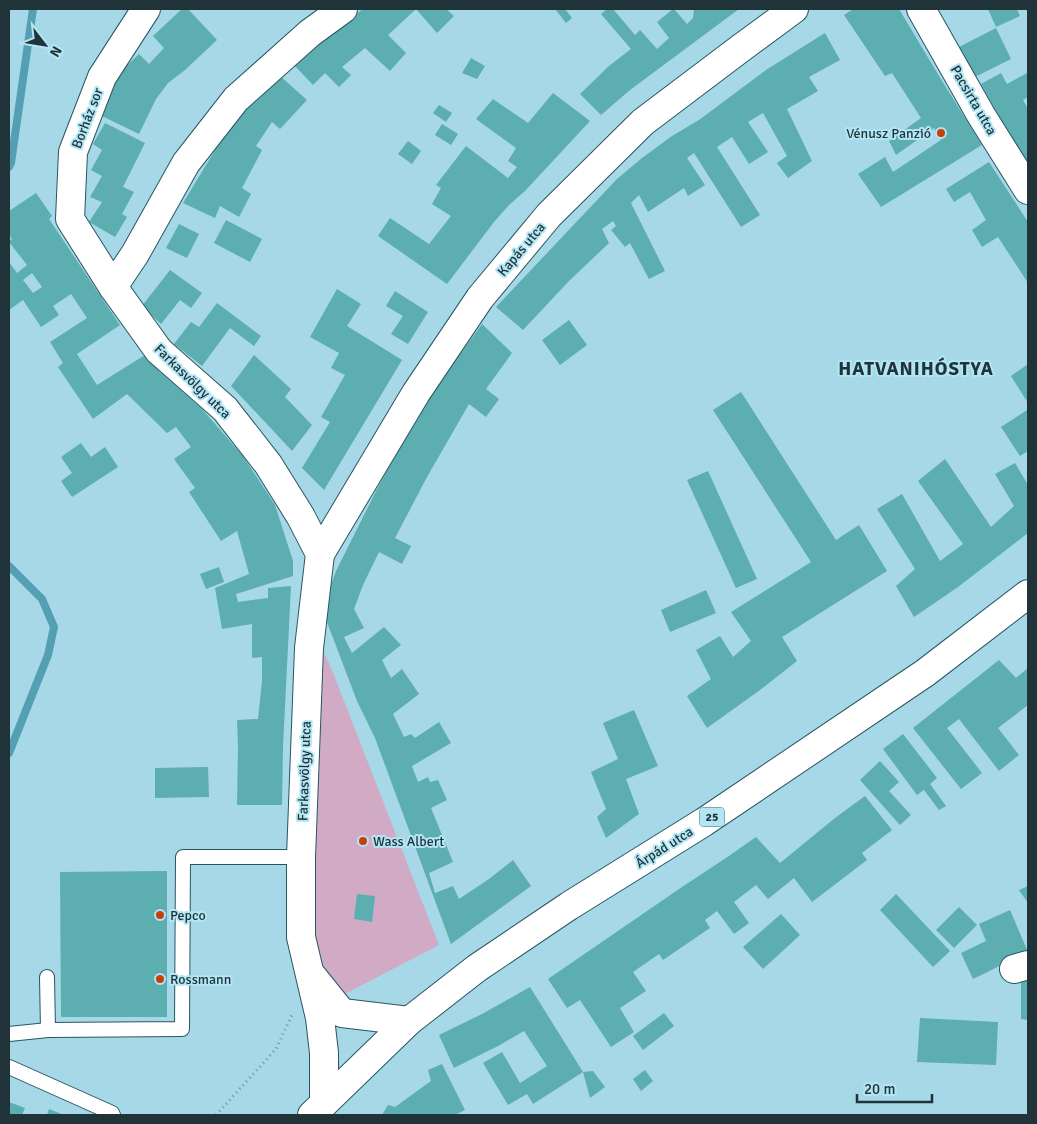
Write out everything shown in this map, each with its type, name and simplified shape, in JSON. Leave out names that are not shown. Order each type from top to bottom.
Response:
[{"type":"street","name":"Borház sor","points":[[113,288],[70,219],[73,152],[102,77],[146,9]]},
{"type":"street","points":[[113,288],[186,163],[236,99],[310,33],[342,9]]},
{"type":"street","name":"Kapás utca","points":[[320,554],[416,392],[480,298],[549,215],[643,122],[794,9]]},
{"type":"street","name":"Pacsirta utca","points":[[922,9],[981,115],[1028,190]]},
{"type":"street","name":"Farkasvölgy utca","points":[[113,288],[159,351],[225,410],[268,464],[301,517],[320,554],[309,648],[301,857],[301,937],[320,1018],[324,1053],[318,1109]]},
{"type":"street","name":"Árpád utca","points":[[318,1109],[409,1021],[477,968],[568,906],[704,822],[925,673],[1028,594]]},
{"type":"street","points":[[310,974],[342,1013],[409,1021]]},
{"type":"lane","points":[[9,1034],[48,1030],[182,1029],[183,858],[301,857]]},
{"type":"lane","points":[[47,977],[48,1030]]},
{"type":"lane","points":[[9,1067],[113,1115]]},
{"type":"path","points":[[216,1115],[276,1049]]},
{"type":"shaded area","points":[[319,644],[330,665],[439,945],[341,996],[316,965],[309,926]]},
{"type":"building","points":[[182,9],[188,9],[217,40],[168,83],[156,99],[139,134],[102,116],[108,92],[121,71],[139,54],[149,64],[164,48],[153,36]]},
{"type":"building","points":[[363,9],[416,9],[388,35],[406,53],[390,71],[365,48],[342,67],[351,75],[339,87],[325,73],[313,85],[294,65],[319,41]]},
{"type":"building","points":[[416,9],[446,9],[454,16],[437,33]]},
{"type":"building","points":[[555,9],[565,9],[572,18],[566,23]]},
{"type":"building","points":[[607,9],[613,9],[635,35],[640,30],[657,49],[669,38],[657,22],[673,9],[687,24],[693,18],[694,9],[739,9],[630,90],[601,115],[580,94],[609,66],[631,49],[601,14]]},
{"type":"building","points":[[853,9],[899,9],[982,145],[881,207],[858,174],[885,157],[893,172],[941,140],[934,128],[896,155],[889,141],[921,118],[892,73],[885,76],[844,15]]},
{"type":"building","points":[[988,9],[1017,9],[1020,16],[996,27]]},
{"type":"building","points":[[996,28],[1011,59],[975,77],[959,47]]},
{"type":"building","points":[[825,33],[840,60],[809,77],[818,91],[787,109],[812,161],[788,178],[777,163],[787,156],[763,113],[748,122],[768,152],[749,164],[732,137],[717,147],[760,215],[741,227],[694,153],[687,158],[705,185],[688,196],[684,188],[648,212],[639,195],[631,203],[665,271],[649,279],[630,243],[625,247],[611,230],[616,226],[613,221],[602,229],[609,243],[569,281],[523,330],[496,307],[617,179],[642,158],[672,136],[699,120],[766,70]]},
{"type":"building","points":[[471,58],[485,66],[477,79],[462,73]]},
{"type":"building","points":[[1001,73],[1007,84],[1028,74],[1028,97],[1023,100],[1028,109],[1028,159],[1024,162],[981,84]]},
{"type":"building","points":[[279,75],[307,100],[280,129],[272,122],[256,146],[262,150],[242,188],[251,194],[239,217],[220,206],[215,218],[183,203],[226,132],[247,105]]},
{"type":"building","points":[[553,93],[590,121],[494,222],[447,284],[378,236],[390,218],[429,244],[451,216],[432,204],[441,188],[436,185],[466,146],[508,178],[517,167],[508,161],[516,148],[476,119],[493,99],[528,123]]},
{"type":"building","points":[[439,105],[452,113],[446,122],[433,113]]},
{"type":"building","points":[[105,123],[145,143],[123,187],[134,192],[122,214],[127,217],[115,237],[89,222],[102,202],[90,197],[102,176],[91,170],[102,150],[93,144]]},
{"type":"building","points":[[442,124],[458,134],[451,145],[435,135]]},
{"type":"building","points":[[408,141],[421,151],[412,164],[398,154]]},
{"type":"building","points":[[989,162],[1028,222],[1028,283],[998,237],[982,247],[972,230],[986,220],[970,192],[954,202],[946,189]]},
{"type":"building","points":[[36,193],[52,216],[49,219],[120,325],[77,354],[97,385],[145,355],[159,371],[202,409],[243,456],[275,505],[293,561],[293,576],[236,594],[238,602],[268,598],[268,588],[291,586],[282,805],[237,805],[237,720],[258,719],[262,681],[262,657],[252,658],[252,624],[222,629],[215,588],[249,574],[237,531],[221,541],[189,492],[195,488],[174,459],[191,447],[176,427],[167,433],[127,394],[93,419],[58,367],[63,363],[50,342],[87,318],[71,294],[53,306],[59,315],[41,327],[23,300],[9,310],[9,262],[17,273],[27,265],[9,242],[12,239],[9,234],[9,211]],"holes":[[[32,273],[42,287],[33,293],[23,280]]]},
{"type":"building","points":[[226,220],[262,239],[250,262],[214,243]]},
{"type":"building","points":[[179,224],[199,234],[187,258],[166,248]]},
{"type":"building","points":[[170,270],[202,293],[191,308],[180,300],[161,324],[142,306]]},
{"type":"building","points":[[337,289],[361,304],[347,326],[402,360],[324,490],[302,468],[330,422],[321,417],[345,375],[331,368],[339,353],[310,337]]},
{"type":"building","points":[[395,291],[428,312],[408,344],[391,334],[403,316],[386,306]]},
{"type":"building","points":[[217,303],[261,336],[254,346],[230,328],[202,366],[174,344],[191,322],[199,327]]},
{"type":"building","points":[[569,320],[587,345],[560,365],[542,340]]},
{"type":"building","points":[[482,324],[512,353],[486,389],[499,399],[486,417],[469,404],[395,538],[411,546],[402,564],[379,552],[354,609],[364,628],[344,637],[352,653],[384,627],[401,645],[382,660],[391,678],[402,669],[419,694],[393,714],[404,737],[411,734],[415,738],[439,722],[451,743],[412,766],[418,782],[428,777],[430,782],[438,780],[447,800],[431,808],[453,862],[429,873],[435,893],[453,886],[459,899],[513,860],[531,886],[451,944],[375,738],[357,701],[322,609],[336,571],[377,489],[411,427],[429,397]]},
{"type":"building","points":[[254,355],[291,389],[285,397],[312,425],[292,451],[231,386]]},
{"type":"building","points":[[1028,364],[1028,403],[1011,376]]},
{"type":"building","points":[[741,392],[836,540],[859,525],[887,571],[782,637],[797,661],[707,728],[687,696],[711,679],[696,650],[720,636],[733,657],[751,641],[731,612],[811,562],[713,410]]},
{"type":"building","points":[[1027,410],[1028,451],[1020,456],[1001,427]]},
{"type":"building","points":[[81,443],[91,457],[105,447],[118,467],[72,497],[61,481],[72,473],[61,457]]},
{"type":"building","points":[[945,459],[991,527],[1014,506],[995,474],[1015,463],[1028,485],[1028,533],[958,587],[914,617],[896,586],[915,569],[877,509],[902,494],[940,561],[963,544],[918,481]]},
{"type":"building","points":[[708,471],[757,579],[736,588],[687,480]]},
{"type":"building","points":[[219,567],[224,582],[206,589],[200,574]]},
{"type":"building","points":[[706,590],[716,613],[670,632],[661,610]]},
{"type":"building","points":[[999,660],[1016,678],[1028,668],[1028,705],[998,728],[1019,755],[999,771],[959,719],[947,728],[982,773],[961,789],[913,728]]},
{"type":"building","points":[[634,710],[658,766],[626,779],[639,814],[606,838],[597,817],[606,809],[591,772],[618,759],[603,723]]},
{"type":"building","points":[[903,734],[937,778],[930,784],[946,806],[939,810],[924,790],[917,795],[883,749]]},
{"type":"building","points":[[880,761],[899,782],[889,791],[911,815],[900,825],[860,780]]},
{"type":"building","points":[[208,767],[209,797],[155,798],[155,768]]},
{"type":"building","points":[[865,796],[892,830],[862,853],[867,860],[812,902],[794,878],[768,899],[756,885],[734,902],[749,923],[734,934],[717,911],[705,920],[710,928],[663,960],[659,954],[633,972],[646,991],[620,1008],[634,1032],[611,1047],[580,1000],[567,1008],[548,979],[756,837],[780,863]]},
{"type":"building","points":[[167,871],[167,1017],[61,1017],[60,872]]},
{"type":"building","points":[[1028,886],[1028,903],[1019,890]]},
{"type":"building","points":[[357,894],[375,896],[372,922],[354,919]]},
{"type":"building","points":[[896,894],[950,951],[933,967],[880,910]]},
{"type":"building","points":[[959,907],[977,925],[954,948],[936,930]]},
{"type":"building","points":[[1010,910],[1028,952],[973,979],[961,953],[986,941],[979,924]]},
{"type":"building","points":[[781,914],[800,935],[763,969],[743,947]]},
{"type":"building","points":[[1021,974],[1028,974],[1028,1020],[1021,1019]]},
{"type":"building","points":[[530,987],[583,1072],[533,1104],[527,1094],[508,1105],[483,1063],[502,1052],[520,1083],[547,1066],[524,1031],[454,1068],[439,1035]]},
{"type":"building","points":[[664,1013],[674,1026],[643,1050],[633,1036]]},
{"type":"building","points":[[920,1018],[998,1022],[996,1065],[917,1062]]},
{"type":"building","points":[[442,1064],[465,1110],[455,1115],[382,1115],[388,1105],[395,1107],[431,1081],[428,1070]]},
{"type":"building","points":[[645,1070],[653,1081],[641,1091],[633,1079]]},
{"type":"building","points":[[593,1071],[605,1087],[590,1098],[583,1072]]},
{"type":"building","points":[[9,1102],[25,1108],[22,1115],[9,1115]]},
{"type":"building","points":[[49,1109],[64,1115],[47,1115]]},
{"type":"waterway","points":[[9,167],[33,9]]},
{"type":"waterway","points":[[9,566],[42,599],[54,627],[48,655],[9,753]]},
{"type":"place","name":"Vénusz Panzió","points":[[941,133]]},
{"type":"place","name":"Wass Albert","points":[[363,841]]},
{"type":"place","name":"Pepco","points":[[160,915]]},
{"type":"place","name":"Rossmann","points":[[160,979]]},
{"type":"district","name":"HATVANIHÓSTYA","points":[[916,368]]}]
